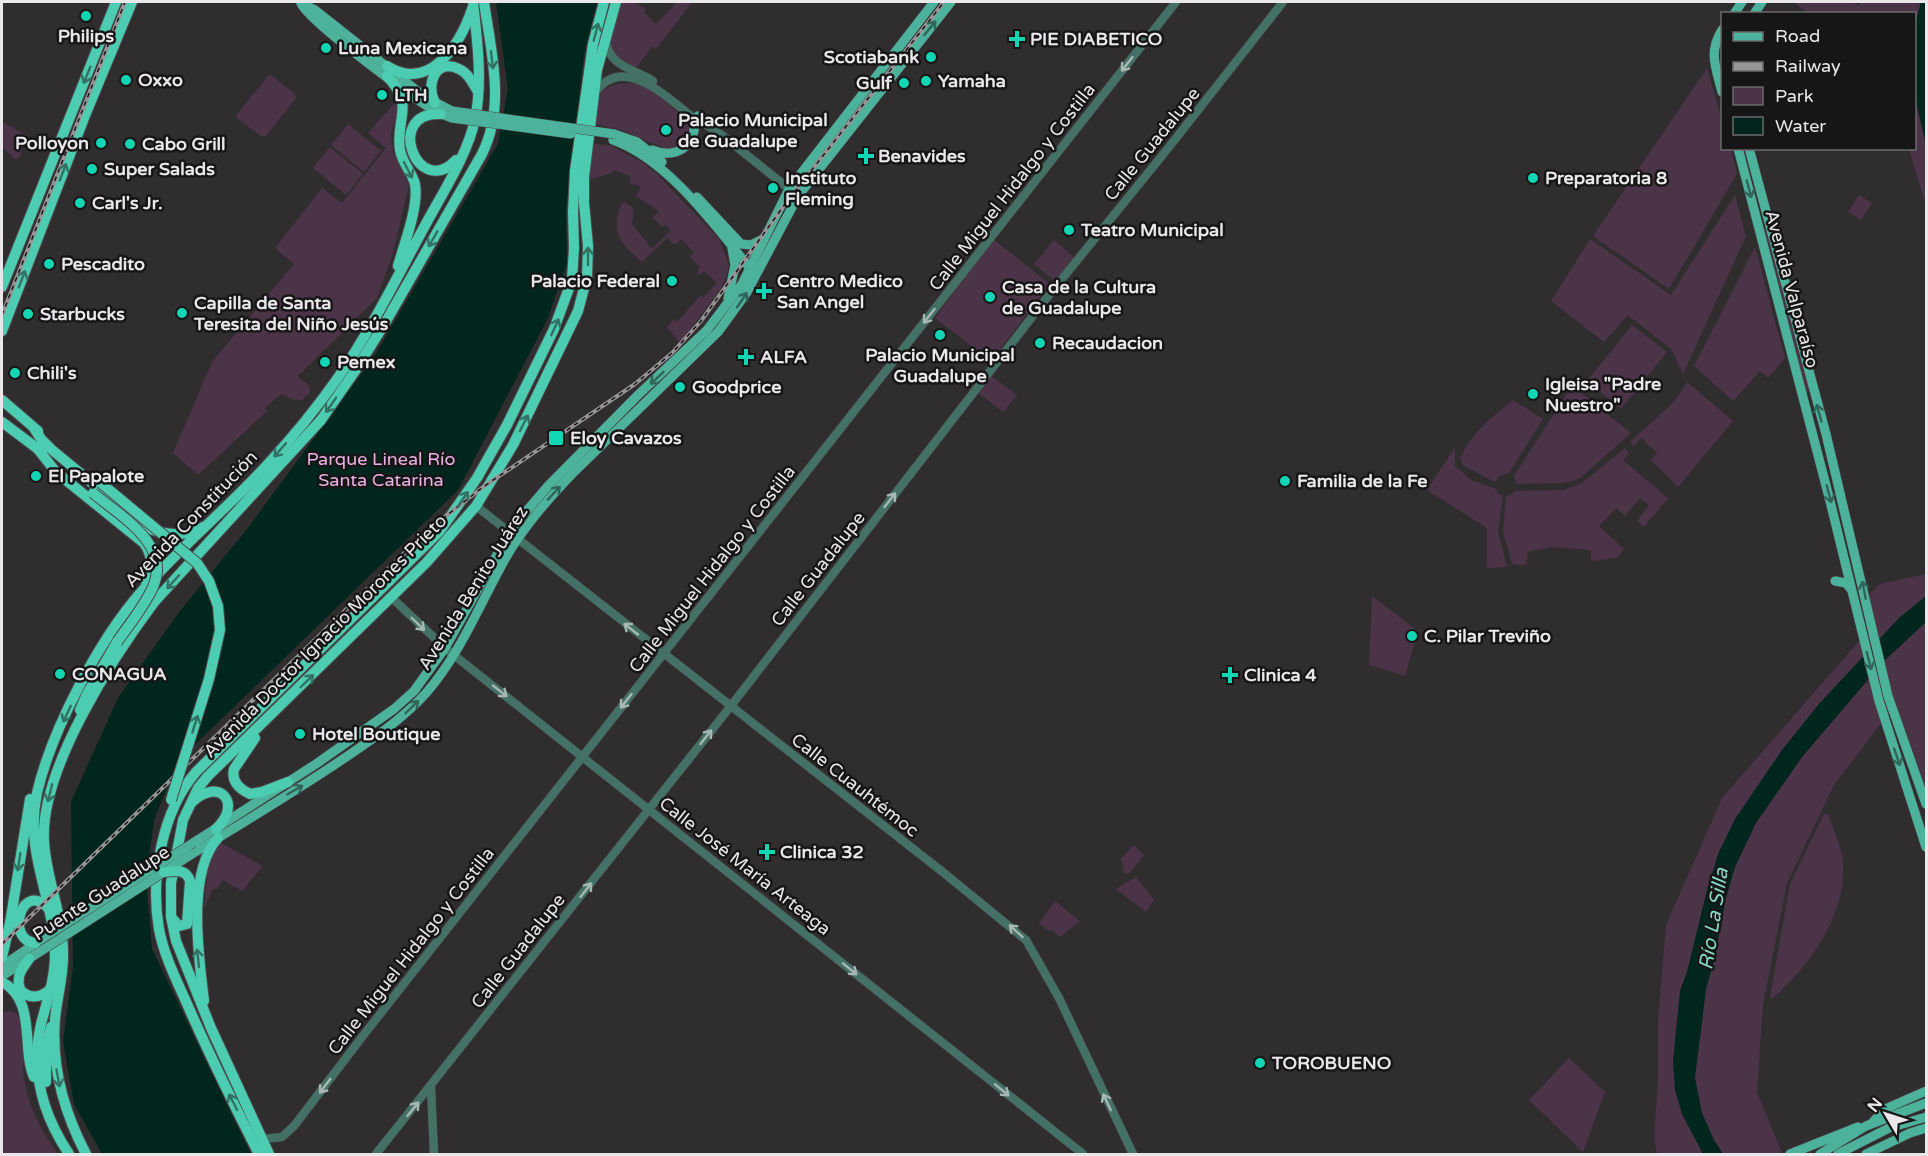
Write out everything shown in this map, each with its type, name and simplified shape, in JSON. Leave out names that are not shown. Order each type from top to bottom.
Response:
[{"type":"highway","points":[[2,287],[116,2]]},
{"type":"highway","points":[[2,331],[86,113],[132,2]]},
{"type":"highway","points":[[387,71],[409,75],[424,73],[432,68],[451,49],[477,2]]},
{"type":"highway","name":"Avenida Constitución","points":[[69,1155],[48,1117],[39,1084],[38,1046],[52,986],[55,952],[49,909],[34,846],[33,825],[40,783],[52,747],[98,654],[141,592],[266,466],[328,391],[368,330],[464,150],[474,124],[478,91],[477,2]]},
{"type":"highway","name":"Avenida Constitución","points":[[86,1155],[70,1122],[60,1088],[54,1050],[55,1018],[63,972],[63,948],[59,911],[45,854],[45,821],[53,782],[72,738],[119,651],[155,601],[321,420],[385,323],[482,154],[492,128],[496,100],[477,2]]},
{"type":"highway","name":"Avenida Doctor Ignacio Morones Prieto","points":[[259,1155],[213,1062],[161,938],[157,887],[161,852],[170,819],[182,792],[196,772],[441,531],[489,457],[554,329],[572,280],[574,171],[592,44],[604,2]]},
{"type":"highway","name":"Avenida Doctor Ignacio Morones Prieto","points":[[269,1155],[176,941],[171,917],[171,883],[183,820],[198,788],[208,776],[407,583],[476,506],[513,445],[567,334],[587,277],[584,177],[594,95],[605,39],[616,2]]},
{"type":"highway","points":[[435,103],[430,92],[430,83],[435,74],[444,68],[456,67],[462,70],[478,91]]},
{"type":"highway","points":[[387,71],[402,98],[404,112],[400,149],[415,189],[414,204],[395,281]]},
{"type":"highway","points":[[448,114],[428,116],[414,127],[409,144],[413,156],[427,168],[440,170],[454,163],[464,150]]},
{"type":"highway","points":[[2,400],[197,563],[209,581],[218,606],[220,620],[218,643],[171,800],[170,819]]},
{"type":"highway","points":[[4,425],[37,448],[145,537],[152,547],[156,563],[157,575],[153,586],[87,694],[72,738]]},
{"type":"highway","points":[[34,428],[51,449],[144,526],[162,533],[180,534],[200,530],[211,522]]},
{"type":"highway","points":[[37,448],[56,472],[144,543],[150,555],[151,564],[148,578],[141,592]]},
{"type":"highway","points":[[407,583],[441,531]]},
{"type":"highway","points":[[265,722],[234,769],[235,783],[250,794],[288,782]]},
{"type":"highway","points":[[2,957],[10,923],[31,794],[40,765],[52,747]]},
{"type":"highway","points":[[188,806],[207,792],[218,791],[228,802],[228,814],[210,848],[202,870],[197,921],[198,963],[207,1016]]},
{"type":"highway","points":[[164,872],[184,872],[190,881],[187,924],[179,926],[171,917]]},
{"type":"highway","points":[[39,945],[27,941],[22,935],[19,923],[20,914],[27,903],[33,900],[41,901],[49,909]]},
{"type":"highway","points":[[29,959],[19,978],[23,991],[38,997],[47,993],[52,986]]},
{"type":"highway","points":[[2,982],[11,988],[23,1011],[27,1025],[30,1067],[39,1084]]},
{"type":"highway","points":[[55,1018],[48,1034],[45,1070],[50,1108],[62,1143]]},
{"type":"main road","points":[[300,2],[315,10],[427,107],[448,114],[630,139],[647,148],[667,154],[681,150],[692,137],[697,118]]},
{"type":"main road","name":"Avenida Benito Juárez","points":[[193,843],[217,834],[314,778],[406,713],[427,691],[454,655],[518,539],[553,494],[709,342],[735,309],[765,237],[789,189],[934,2]]},
{"type":"main road","name":"Avenida Benito Juárez","points":[[192,854],[288,782],[394,709],[414,691],[445,648],[509,532],[548,486],[638,395],[702,335],[754,267],[766,257],[798,196],[951,2]]},
{"type":"main road","points":[[1721,32],[1714,44],[1714,60],[1721,88]]},
{"type":"main road","points":[[387,71],[448,114]]},
{"type":"main road","points":[[613,137],[657,164],[739,254],[754,267],[766,257]]},
{"type":"main road","points":[[647,148],[684,183],[741,244],[751,245],[765,237]]},
{"type":"main road","name":"Avenida Valparaíso","points":[[1739,150],[1814,437],[1851,589],[1864,620]]},
{"type":"main road","name":"Avenida Valparaíso","points":[[1750,150],[1826,434],[1857,561],[1864,620]]},
{"type":"main road","points":[[727,305],[735,265],[733,251],[728,240]]},
{"type":"main road","points":[[1835,581],[1845,583],[1851,589]]},
{"type":"main road","points":[[1864,620],[1926,804]]},
{"type":"main road","points":[[1864,620],[1879,701],[1926,847]]},
{"type":"main road","points":[[314,778],[316,764]]},
{"type":"main road","name":"Puente Guadalupe","points":[[2,976],[29,959],[39,945],[193,843]]},
{"type":"main road","name":"Puente Guadalupe","points":[[39,945],[192,854]]},
{"type":"main road","points":[[2,966],[39,945]]},
{"type":"main road","points":[[1790,1155],[1845,1131],[1869,1125],[1885,1109],[1926,1091]]},
{"type":"main road","points":[[1820,1155],[1869,1125],[1926,1103]]},
{"type":"main road","points":[[1838,1155],[1882,1126],[1926,1108]]},
{"type":"main road","points":[[1857,1143],[1889,1128],[1926,1117]]},
{"type":"main road","points":[[1857,1143],[1926,1128]]},
{"type":"main road","points":[[1866,1155],[1909,1133]]},
{"type":"street","name":"Calle Miguel Hidalgo y Costilla","points":[[262,1139],[282,1137],[291,1130],[1176,2]]},
{"type":"street","name":"Calle Guadalupe","points":[[376,1155],[730,707],[1049,295],[1283,2]]},
{"type":"street","points":[[605,39],[609,53],[615,62],[652,80],[697,118]]},
{"type":"street","points":[[594,95],[602,84],[611,79],[633,78],[648,84],[723,136],[798,196]]},
{"type":"street","name":"Calle Cuauhtémoc","points":[[476,506],[1026,940],[1059,998],[1133,1155]]},
{"type":"street","name":"Calle José María Arteaga","points":[[392,598],[445,648],[1083,1155]]},
{"type":"street","points":[[430,1087],[434,1155]]},
{"type":"street","points":[[1124,1136],[1127,1155]]},
{"type":"green space","points":[[622,2],[634,2],[646,9],[644,12],[656,24],[677,2],[691,4],[656,49],[653,46],[636,68],[623,62],[612,50],[612,34]]},
{"type":"green space","points":[[1794,2],[1853,2],[1858,6],[1861,2],[1926,2],[1926,206],[1909,150],[1916,150],[1916,12],[1806,12]]},
{"type":"green space","points":[[1707,68],[1721,117],[1721,150],[1731,150],[1737,174],[1669,289],[1593,236]]},
{"type":"green space","points":[[271,75],[295,94],[296,98],[265,137],[237,118],[237,114]]},
{"type":"green space","points":[[628,83],[643,86],[668,104],[689,124],[691,129],[682,143],[666,149],[621,130],[595,124],[596,106],[600,94],[610,86]]},
{"type":"green space","points":[[397,100],[398,107],[391,135],[393,152],[409,185],[393,253],[377,298],[298,376],[309,386],[310,392],[302,400],[294,400],[281,394],[265,408],[267,411],[198,475],[173,453],[212,362],[294,264],[275,248],[322,188],[342,203],[386,148],[368,133]]},
{"type":"green space","points":[[2,122],[27,135],[19,158],[15,159],[2,147]]},
{"type":"green space","points":[[348,124],[381,151],[364,172],[331,145]]},
{"type":"green space","points":[[592,143],[612,146],[642,162],[655,172],[719,239],[729,265],[727,275],[722,287],[680,343],[667,327],[674,319],[677,322],[701,295],[703,297],[717,283],[704,271],[697,274],[699,266],[690,257],[694,252],[681,239],[675,245],[667,238],[642,262],[626,247],[617,230],[619,209],[624,202],[634,211],[632,224],[652,249],[671,230],[652,218],[659,211],[637,197],[641,188],[629,183],[631,177],[615,170],[610,174],[594,178],[587,184]]},
{"type":"green space","points":[[330,147],[363,174],[346,195],[313,168]]},
{"type":"green space","points":[[1735,195],[1746,236],[1683,374],[1671,349],[1628,315],[1604,342],[1551,301],[1590,239],[1671,295]]},
{"type":"green space","points":[[1859,195],[1872,203],[1861,220],[1848,212]]},
{"type":"green space","points":[[1766,228],[1810,389],[1808,392],[1806,392],[1762,234]]},
{"type":"green space","points":[[993,239],[1050,284],[991,361],[935,318]]},
{"type":"green space","points":[[1054,240],[1075,258],[1056,282],[1034,264]]},
{"type":"green space","points":[[1755,247],[1785,358],[1768,378],[1760,371],[1733,401],[1694,366]]},
{"type":"green space","points":[[1632,325],[1667,352],[1621,409],[1587,381]]},
{"type":"green space","points":[[990,375],[1017,395],[1003,412],[977,392]]},
{"type":"green space","points":[[1687,382],[1733,421],[1678,487],[1651,460],[1657,453],[1641,438],[1634,446],[1630,442],[1675,401]]},
{"type":"green space","points":[[1572,386],[1631,433],[1579,479],[1563,483],[1517,484],[1514,476]]},
{"type":"green space","points":[[1513,400],[1543,419],[1509,473],[1500,476],[1495,482],[1464,466],[1460,459],[1476,434]]},
{"type":"green space","points":[[1455,447],[1455,466],[1471,480],[1496,489],[1503,496],[1498,532],[1507,567],[1487,568],[1487,528],[1427,490]]},
{"type":"green space","points":[[1625,448],[1629,453],[1623,460],[1668,498],[1644,527],[1637,521],[1649,505],[1640,498],[1625,516],[1616,508],[1599,526],[1624,549],[1617,558],[1591,561],[1591,550],[1551,547],[1528,552],[1526,565],[1512,564],[1503,531],[1506,496],[1515,491],[1564,490],[1582,483]]},
{"type":"green space","points":[[1926,574],[1926,788],[1896,704],[1834,785],[1787,883],[1763,1005],[1757,1092],[1782,1153],[1657,1154],[1654,1138],[1658,1081],[1658,1021],[1666,925],[1722,798],[1859,641],[1875,627],[1868,595],[1880,584]]},
{"type":"green space","points":[[1372,596],[1418,631],[1405,676],[1369,665]]},
{"type":"green space","points":[[1824,814],[1828,814],[1842,857],[1843,882],[1839,901],[1823,938],[1812,955],[1772,999],[1770,997],[1790,884]]},
{"type":"green space","points":[[219,842],[263,866],[242,891],[223,880],[217,889],[213,889],[204,908],[208,864]]},
{"type":"green space","points":[[1134,845],[1144,855],[1129,874],[1124,873],[1121,859]]},
{"type":"green space","points":[[1136,877],[1154,900],[1146,912],[1116,889]]},
{"type":"green space","points":[[1055,901],[1080,921],[1060,937],[1039,923]]},
{"type":"green space","points":[[11,1011],[17,1014],[22,1028],[23,1070],[27,1094],[45,1135],[58,1154],[2,1154],[2,1016],[4,1012]]},
{"type":"green space","points":[[1569,1058],[1605,1092],[1583,1152],[1529,1100]]},
{"type":"water","name":"Parque Lineal Río Santa Catarina","points":[[496,2],[597,2],[584,56],[566,210],[567,263],[548,318],[458,490],[177,762],[154,820],[146,880],[152,949],[251,1154],[102,1154],[74,1104],[63,1041],[73,967],[71,802],[118,698],[180,611],[248,528],[375,355],[498,144],[508,89]]},
{"type":"water","points":[[1921,2],[1926,2],[1926,148],[1916,97],[1918,14]]},
{"type":"water","name":"Río La Silla","points":[[1926,596],[1926,622],[1884,661],[1802,757],[1756,823],[1735,867],[1706,989],[1695,1078],[1702,1113],[1723,1154],[1703,1154],[1682,1114],[1675,1090],[1673,1061],[1680,991],[1719,852],[1735,819],[1782,750],[1819,704],[1899,618]]},
{"type":"railway","points":[[2,315],[125,2]]},
{"type":"railway","points":[[2,944],[428,530],[483,487],[635,384],[672,353],[701,321],[785,204],[944,2]]},
{"type":"place","name":"Philips","points":[[86,16]]},
{"type":"place","name":"PIE DIABETICO","points":[[1017,39]]},
{"type":"place","name":"Luna Mexicana","points":[[326,48]]},
{"type":"place","name":"Scotiabank","points":[[931,57]]},
{"type":"place","name":"Oxxo","points":[[126,80]]},
{"type":"place","name":"Yamaha","points":[[926,81]]},
{"type":"place","name":"Gulf","points":[[904,83]]},
{"type":"place","name":"LTH","points":[[382,95]]},
{"type":"place","name":"Palacio Municipal de Guadalupe","points":[[666,130]]},
{"type":"place","name":"Polloyon","points":[[101,143]]},
{"type":"place","name":"Cabo Grill","points":[[130,144]]},
{"type":"place","name":"Benavides","points":[[866,156]]},
{"type":"place","name":"Super Salads","points":[[92,169]]},
{"type":"place","name":"Preparatoria 8","points":[[1533,178]]},
{"type":"place","name":"Instituto Fleming","points":[[773,188]]},
{"type":"place","name":"Carl's Jr.","points":[[80,203]]},
{"type":"place","name":"Teatro Municipal","points":[[1069,230]]},
{"type":"place","name":"Pescadito","points":[[49,264]]},
{"type":"place","name":"Palacio Federal","points":[[672,281]]},
{"type":"place","name":"Centro Medico San Angel","points":[[764,291]]},
{"type":"place","name":"Casa de la Cultura de Guadalupe","points":[[990,297]]},
{"type":"place","name":"Capilla de Santa Teresita del Niño Jesús","points":[[182,313]]},
{"type":"place","name":"Starbucks","points":[[28,314]]},
{"type":"place","name":"Palacio Municipal Guadalupe","points":[[940,335]]},
{"type":"place","name":"Recaudacion","points":[[1040,343]]},
{"type":"place","name":"ALFA","points":[[746,357]]},
{"type":"place","name":"Pemex","points":[[325,362]]},
{"type":"place","name":"Chili's","points":[[15,373]]},
{"type":"place","name":"Goodprice","points":[[680,387]]},
{"type":"place","name":"Igleisa \"Padre Nuestro\"","points":[[1533,394]]},
{"type":"place","name":"Eloy Cavazos","points":[[556,438]]},
{"type":"place","name":"El Papalote","points":[[36,476]]},
{"type":"place","name":"Familia de la Fe","points":[[1285,481]]},
{"type":"place","name":"C. Pilar Treviño","points":[[1412,636]]},
{"type":"place","name":"CONAGUA","points":[[60,674]]},
{"type":"place","name":"Clinica 4","points":[[1230,675]]},
{"type":"place","name":"Hotel Boutique","points":[[300,734]]},
{"type":"place","name":"Clinica 32","points":[[767,852]]},
{"type":"place","name":"TOROBUENO","points":[[1260,1063]]}]
